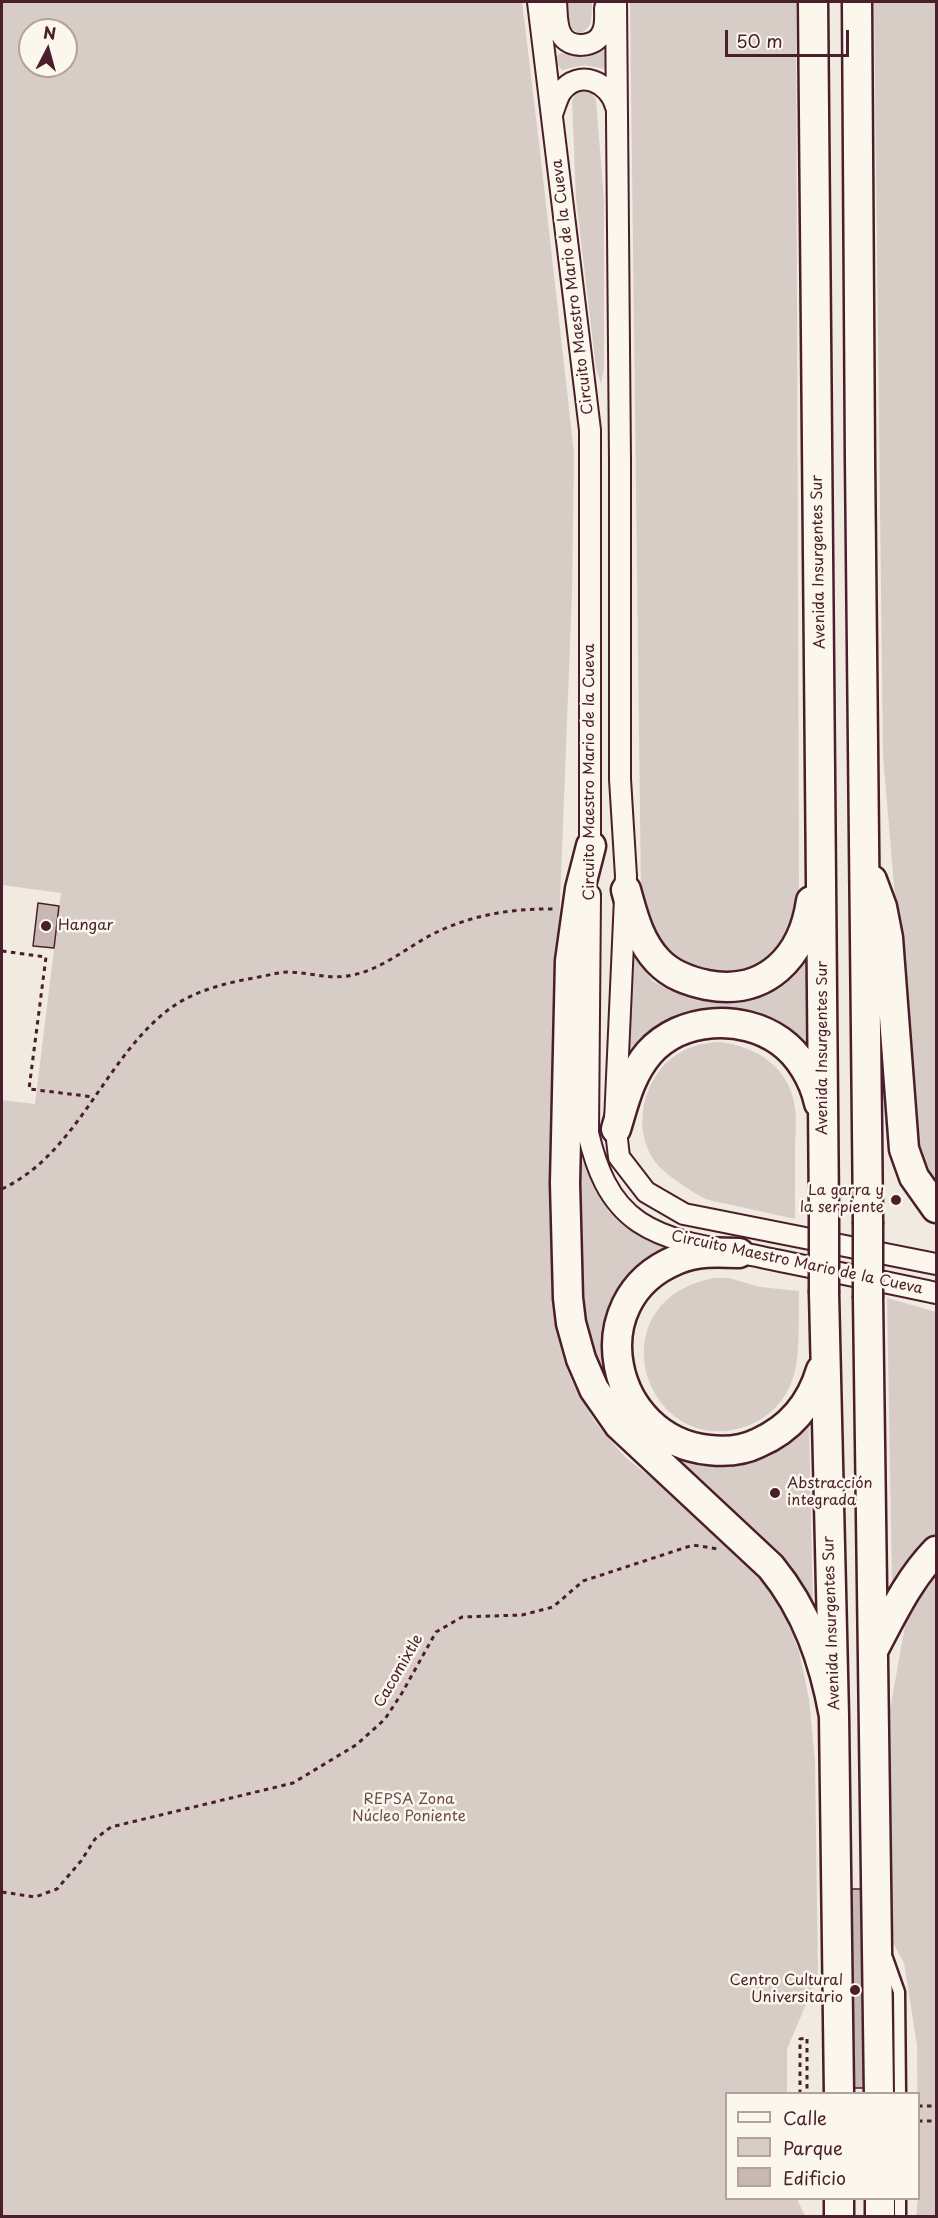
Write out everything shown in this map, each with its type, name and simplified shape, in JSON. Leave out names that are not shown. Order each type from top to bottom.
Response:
[{"type":"main road","name":"Avenida Insurgentes Sur","points":[[813,2],[822,822],[824,1359],[834,1716],[839,2092]]},
{"type":"main road","points":[[857,2],[868,1298],[879,2092]]},
{"type":"main road","points":[[626,890],[640,936],[651,954],[667,969],[684,979],[717,987],[738,986],[760,980],[788,958],[802,939],[806,929],[822,822]]},
{"type":"main road","points":[[591,846],[576,909],[570,961],[565,1183],[568,1298],[575,1341],[594,1389],[619,1425],[771,1567],[800,1608],[822,1660],[834,1716]]},
{"type":"main road","points":[[864,863],[882,907],[888,938],[904,1149],[914,1177],[936,1208]]},
{"type":"main road","points":[[616,1129],[630,1082],[648,1054],[658,1044],[679,1032],[699,1025],[725,1024],[758,1030],[771,1035],[790,1049],[803,1066],[815,1089],[824,1128]]},
{"type":"main road","points":[[739,1253],[699,1253],[675,1260],[653,1273],[634,1291],[622,1313],[617,1346],[620,1372],[636,1408],[653,1426],[675,1440],[702,1449],[723,1451],[741,1449],[773,1436],[800,1413],[814,1389],[824,1359]]},
{"type":"main road","points":[[873,1650],[915,1575],[936,1551]]},
{"type":"main road","points":[[839,2200],[839,2217]]},
{"type":"main road","points":[[880,2200],[880,2217]]},
{"type":"street","name":"Circuito Maestro Mario de la Cueva","points":[[538,2],[590,430],[591,846],[588,1133],[594,1159],[604,1183],[619,1204],[639,1222],[668,1236],[739,1253],[936,1293]]},
{"type":"street","points":[[556,2],[558,28],[562,36],[569,42],[584,45],[598,39],[603,32],[605,2]]},
{"type":"street","name":"Circuito Maestro Mario de la Cueva","points":[[616,2],[621,461],[620,779],[626,890],[616,1129],[620,1157],[646,1192],[684,1214],[936,1264]]},
{"type":"street","points":[[552,114],[562,90],[568,85],[584,80],[592,80],[607,89],[612,96],[616,112]]},
{"type":"lane","points":[[878,1933],[899,1992],[900,2092]]},
{"type":"lane","points":[[900,2200],[900,2217]]},
{"type":"path","points":[[2,1189],[21,1178],[50,1153],[77,1122],[152,1024],[181,1001],[210,989],[274,973],[288,972],[324,977],[352,975],[379,966],[430,936],[475,918],[519,910],[576,909]]},
{"type":"path","points":[[2,951],[46,957],[29,1089],[94,1097]]},
{"type":"path","name":"Cacomixtle","points":[[2,1892],[35,1897],[57,1889],[81,1861],[95,1839],[111,1827],[293,1783],[356,1745],[385,1719],[402,1694],[436,1632],[462,1617],[522,1614],[553,1607],[583,1581],[693,1545],[718,1549],[742,1540]]},
{"type":"path","points":[[800,2092],[800,2038],[807,2038],[807,2092]]},
{"type":"path","points":[[920,2106],[936,2106]]},
{"type":"path","points":[[920,2121],[936,2121]]},
{"type":"green space","name":"REPSA Zona Núcleo Poniente","points":[[2,2],[522,2],[574,453],[572,592],[552,1107],[553,1310],[563,1358],[572,1382],[595,1422],[625,1457],[693,1511],[750,1565],[780,1605],[799,1651],[809,1699],[815,1762],[818,1976],[787,2049],[787,2092],[725,2092],[725,2200],[797,2200],[805,2216],[2,2216],[2,1100],[35,1104],[61,893],[2,885]]},
{"type":"green space","points":[[565,2],[592,2],[591,21],[587,29],[579,33],[572,29],[565,11]]},
{"type":"green space","points":[[630,2],[796,2],[799,899],[797,918],[784,940],[758,966],[718,977],[676,962],[650,939],[641,895]]},
{"type":"green space","points":[[874,2],[936,2],[936,1190],[917,1156],[883,756]]},
{"type":"green space","points":[[603,50],[606,52],[608,65],[605,69],[584,65],[562,70],[556,63],[557,56],[561,53],[586,57]]},
{"type":"green space","points":[[584,90],[592,93],[596,100],[604,200],[604,368],[601,384],[596,368],[576,198],[572,101],[576,93]]},
{"type":"green space","points":[[810,946],[807,1050],[748,1012],[699,1009],[658,1024],[630,1051],[631,950],[652,981],[687,997],[733,997]]},
{"type":"green space","points":[[719,1042],[746,1048],[758,1054],[779,1071],[792,1094],[796,1118],[795,1219],[716,1202],[696,1194],[664,1171],[653,1159],[646,1144],[643,1113],[646,1097],[661,1069],[672,1058],[689,1048]]},
{"type":"green space","points":[[580,1156],[609,1212],[641,1235],[674,1248],[606,1361],[608,1398],[587,1345],[578,1299]]},
{"type":"green space","points":[[713,1278],[729,1278],[760,1287],[799,1291],[799,1323],[796,1368],[790,1386],[781,1401],[755,1423],[712,1431],[682,1422],[660,1402],[647,1375],[644,1345],[653,1317],[676,1293]]},
{"type":"green space","points":[[887,1298],[936,1312],[936,1538],[892,1582]]},
{"type":"green space","points":[[809,1422],[813,1609],[666,1452],[707,1463],[732,1464],[767,1450]]},
{"type":"green space","points":[[936,1564],[936,2216],[916,2216],[918,2200],[920,2200],[920,2092],[917,2092],[917,2045],[904,1963],[892,1941],[890,1710],[908,1609]]},
{"type":"building","name":"Hangar","points":[[38,903],[59,906],[54,948],[33,946]]},
{"type":"building","points":[[845,1889],[865,1889],[866,2088],[846,2088]]},
{"type":"place","name":"Hangar","points":[[46,926]]},
{"type":"place","name":"La garra y la serpiente","points":[[896,1200]]},
{"type":"place","name":"Abstracción integrada","points":[[775,1493]]},
{"type":"place","name":"Centro Cultural Universitario","points":[[855,1990]]}]
